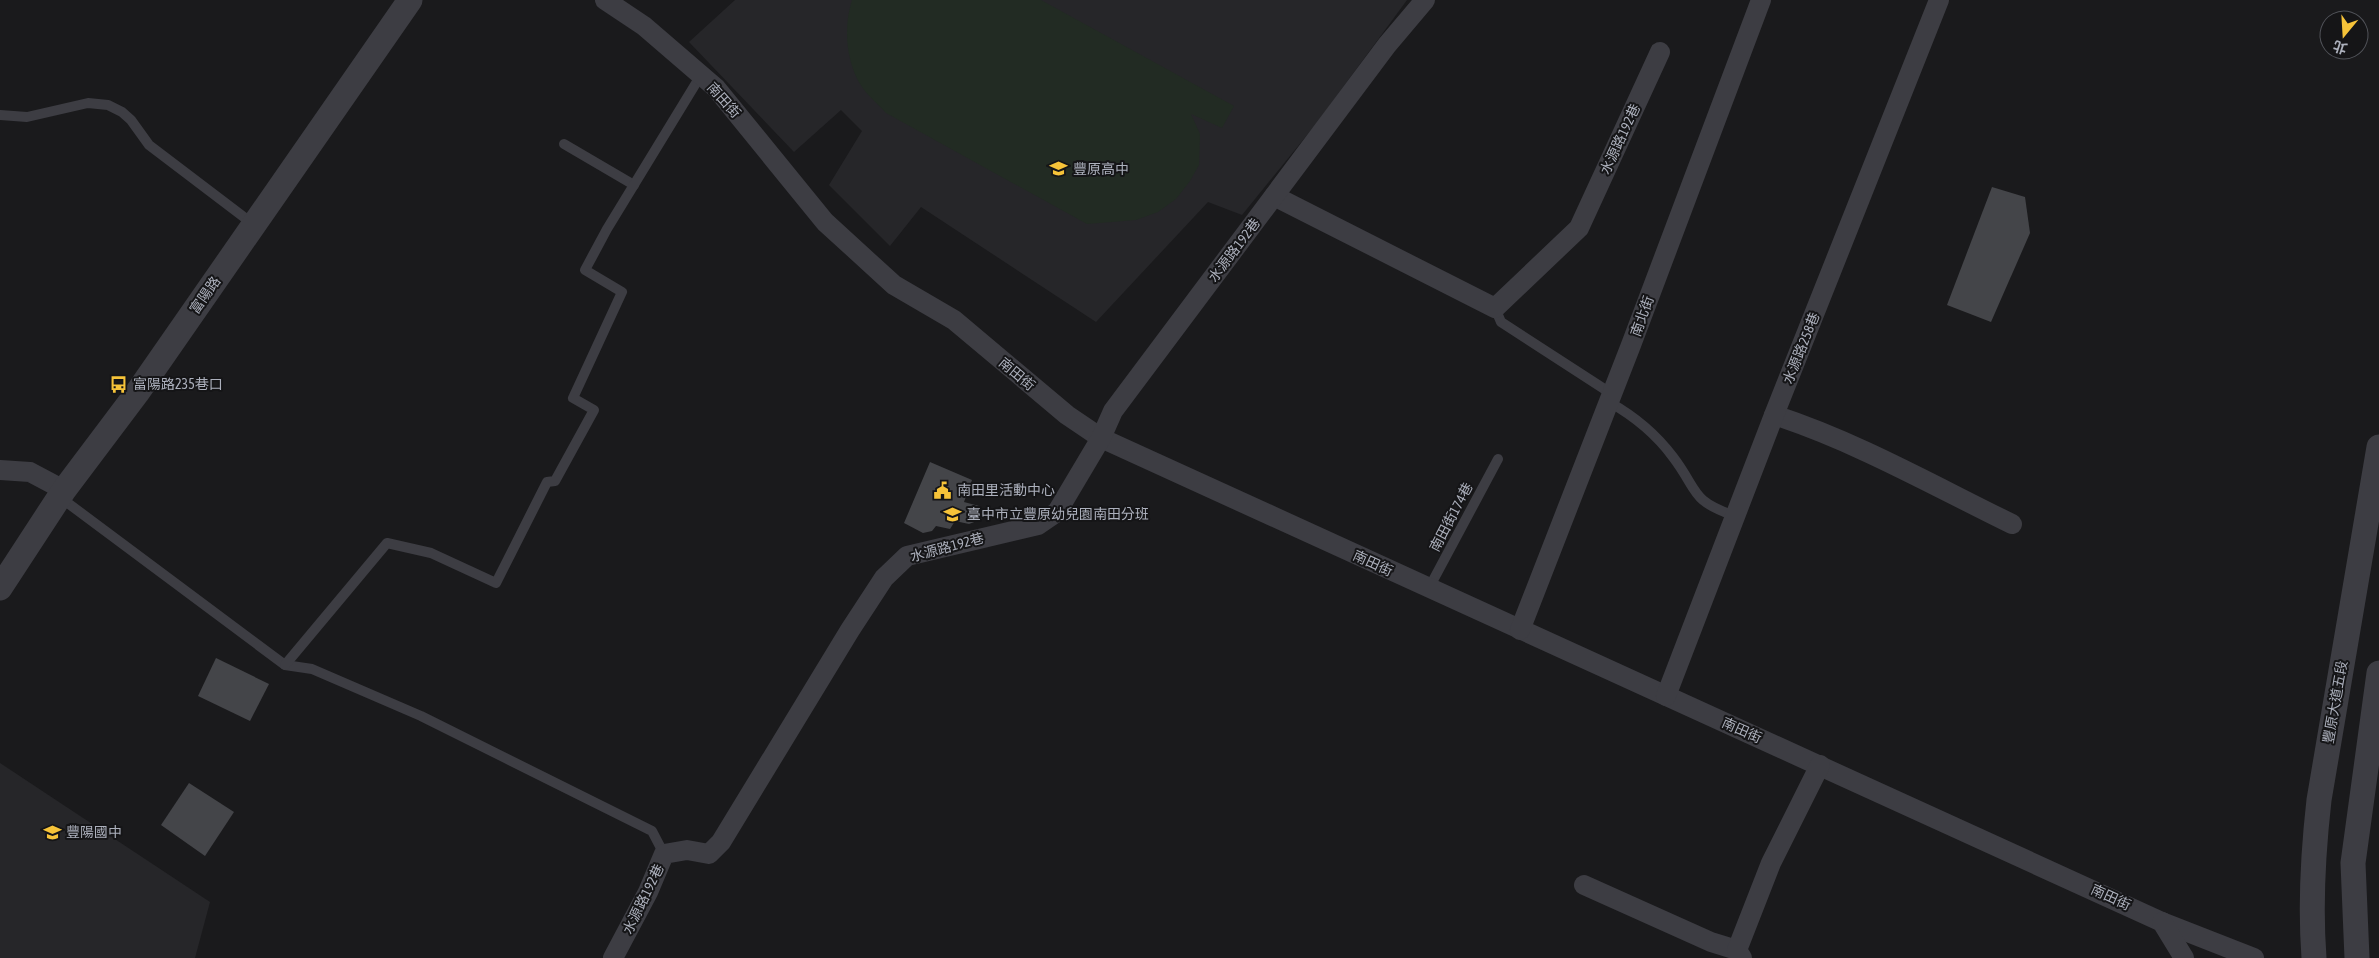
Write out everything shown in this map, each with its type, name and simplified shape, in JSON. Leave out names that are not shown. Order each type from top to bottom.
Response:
[{"type":"street","name":"富陽路","points":[[0,588],[62,494],[137,393],[410,0]]},
{"type":"street","name":"南田街","points":[[605,0],[644,26],[716,88],[768,150],[824,222],[894,285],[954,320],[1067,415],[1101,438],[2162,922],[2254,958]]},
{"type":"street","name":"水源路192巷","points":[[613,958],[648,892],[664,854],[687,850],[709,854],[722,842],[850,630],[884,578],[907,556],[1038,525],[1056,512],[1101,438],[1113,411],[1388,45],[1425,0]]},
{"type":"street","name":"南北街","points":[[1520,630],[1761,0]]},
{"type":"street","name":"水源路258巷","points":[[1666,696],[1774,415],[1939,0]]},
{"type":"street","name":"水源路192巷","points":[[1495,308],[1579,228],[1660,52]]},
{"type":"street","points":[[1274,196],[1495,308]]},
{"type":"street","points":[[1774,415],[1803,425],[1864,452],[2012,524]]},
{"type":"street","name":"豐原大道五段","points":[[2314,958],[2312,922],[2314,843],[2319,800],[2379,447]]},
{"type":"street","points":[[0,470],[30,472],[62,494]]},
{"type":"street","points":[[2357,958],[2353,863],[2379,673]]},
{"type":"street","points":[[1584,885],[1739,954],[1771,863],[1820,765]]},
{"type":"street","points":[[2162,922],[2184,958]]},
{"type":"lane","points":[[286,665],[387,543],[431,553],[496,583],[547,482],[555,481],[594,410],[573,398],[622,292],[585,270],[634,185],[701,76]]},
{"type":"lane","points":[[0,115],[27,118],[88,103],[108,105],[122,112],[131,120],[149,145],[254,224]]},
{"type":"lane","points":[[564,144],[634,185]]},
{"type":"lane","points":[[1495,308],[1501,322],[1630,414],[1673,457],[1700,499],[1714,509],[1735,516]]},
{"type":"lane","name":"南田街174巷","points":[[1429,588],[1498,459]]},
{"type":"lane","points":[[62,494],[286,665],[312,669],[421,716],[652,831],[664,854]]},
{"type":"shaded area","name":"豐原高中","points":[[735,0],[1407,0],[1316,124],[1242,215],[1208,202],[1096,322],[921,207],[890,246],[829,185],[862,131],[841,110],[794,152],[689,42]]},
{"type":"shaded area","points":[[852,0],[1041,0],[1234,106],[1222,128],[1191,114],[1200,134],[1199,165],[1190,181],[1176,199],[1158,212],[1136,220],[1087,224],[886,113],[862,87],[852,67],[847,34]]},
{"type":"shaded area","name":"豐陽國中","points":[[0,763],[210,902],[195,958],[0,958]]},
{"type":"building","points":[[1992,187],[2025,197],[2030,233],[1991,322],[1947,305]]},
{"type":"building","name":"南田里活動中心","points":[[930,462],[972,480],[964,502],[979,506],[982,519],[969,524],[955,521],[950,529],[936,526],[932,531],[923,533],[904,523]]},
{"type":"building","points":[[216,658],[269,684],[250,721],[198,696]]},
{"type":"building","points":[[189,783],[234,812],[205,856],[161,825]]},
{"type":"place","name":"豐原高中","points":[[1059,169]]},
{"type":"place","name":"富陽路235巷口","points":[[119,384]]},
{"type":"place","name":"南田里活動中心","points":[[943,490]]},
{"type":"place","name":"臺中市立豐原幼兒園南田分班","points":[[953,514]]},
{"type":"place","name":"豐陽國中","points":[[52,832]]}]
